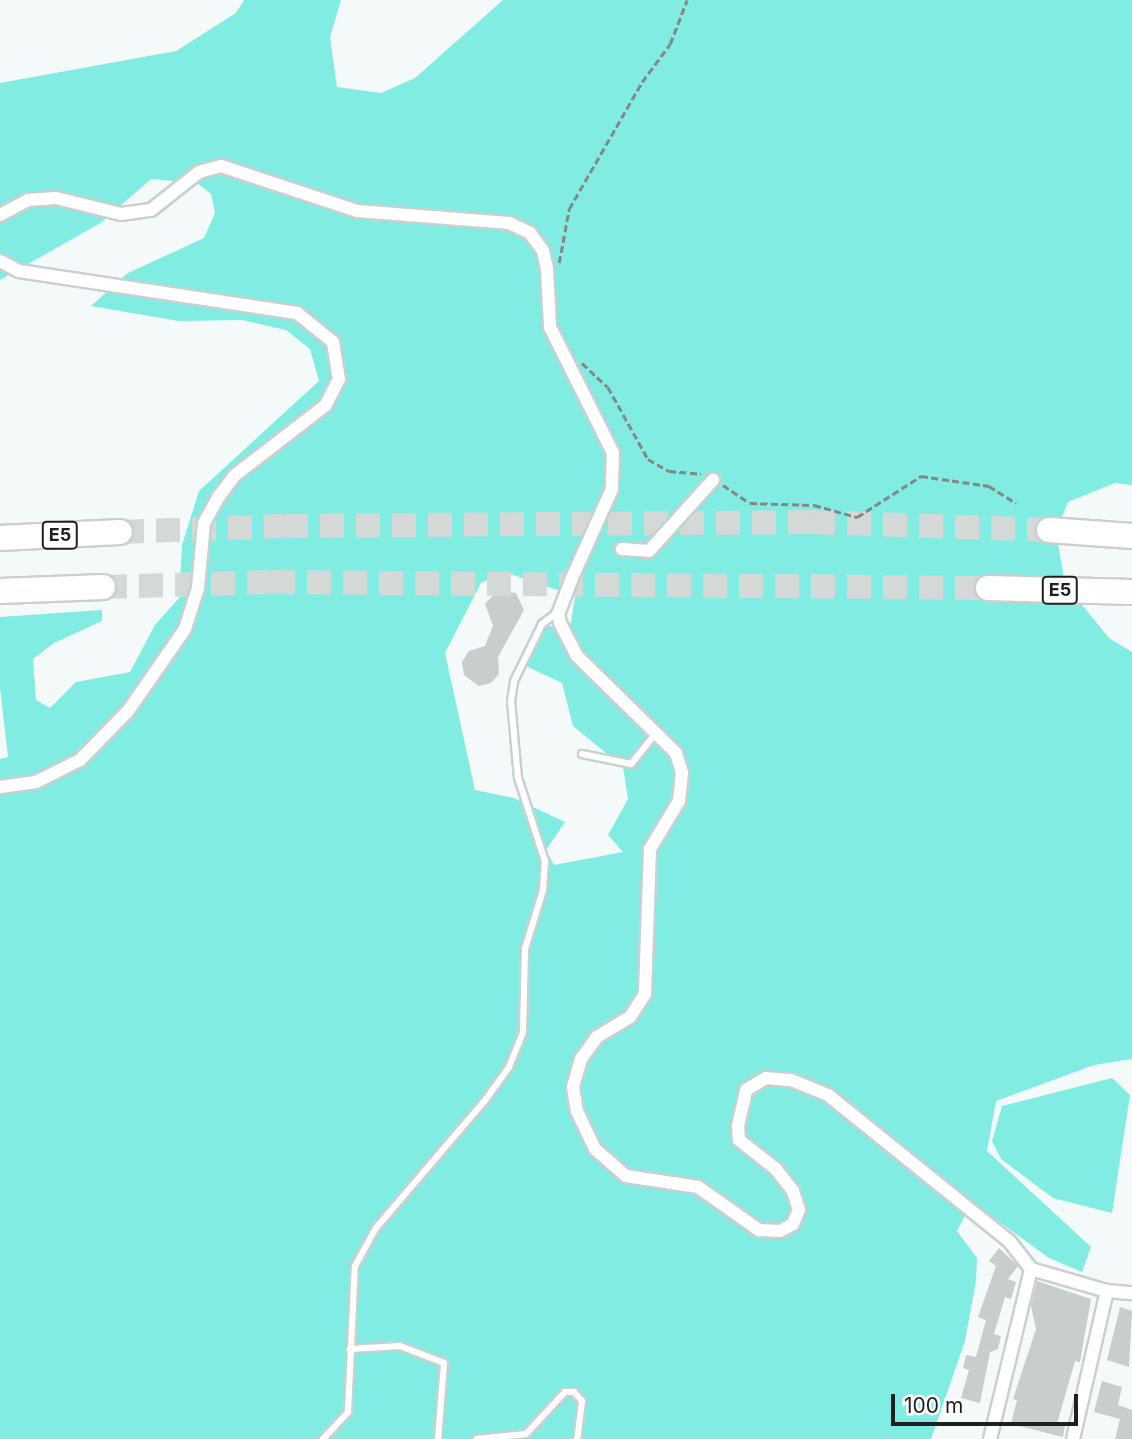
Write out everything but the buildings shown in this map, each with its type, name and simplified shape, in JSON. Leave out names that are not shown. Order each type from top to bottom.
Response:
[{"type":"highway","points":[[1049,530],[1132,536]]},
{"type":"highway","name":"E5","points":[[0,538],[120,532]]},
{"type":"highway","points":[[0,591],[103,587]]},
{"type":"highway","name":"E5","points":[[988,588],[1132,592]]},
{"type":"street","points":[[0,215],[28,200],[48,199],[121,214],[151,210],[199,172],[221,166],[357,211],[509,223],[530,233],[543,251],[547,269],[550,327],[613,453],[612,489],[560,610],[560,623],[576,655],[657,731],[676,753],[682,785],[679,801],[650,849],[645,994],[630,1017],[597,1037],[580,1059],[573,1087],[577,1111],[595,1149],[626,1176],[698,1186],[759,1230],[780,1231],[793,1224],[799,1210],[793,1191],[776,1169],[739,1140],[738,1126],[746,1090],[766,1078],[792,1080],[839,1104],[1010,1242],[1031,1269],[1107,1291],[1132,1293]]},
{"type":"street","points":[[0,261],[19,271],[297,313],[333,342],[339,379],[326,405],[235,475],[219,496],[204,523],[198,588],[185,629],[128,711],[80,760],[36,782],[0,787]]},
{"type":"street","points":[[622,548],[649,551],[713,480]]},
{"type":"street","points":[[990,1439],[1031,1269]]},
{"type":"street","points":[[1073,1439],[1107,1291]]},
{"type":"lane","points":[[323,1439],[348,1412],[355,1266],[376,1228],[509,1067],[523,1032],[525,950],[542,890],[545,861],[518,778],[511,701],[514,681],[542,624],[560,610]]},
{"type":"lane","points":[[582,754],[631,764],[657,731]]},
{"type":"lane","points":[[350,1349],[400,1346],[444,1363],[438,1439]]},
{"type":"lane","points":[[477,1439],[526,1434],[565,1392],[574,1392],[582,1401],[576,1439]]},
{"type":"path","points":[[547,269],[555,269],[563,257],[569,209],[642,82],[670,44],[687,0]]},
{"type":"path","points":[[580,361],[608,387],[648,459],[669,471],[702,474],[750,503],[814,505],[857,517],[921,476],[989,486],[1016,503]]},
{"type":"shaded area","points":[[244,0],[341,0],[330,37],[337,87],[381,93],[415,78],[503,0],[1132,0],[1132,485],[1115,483],[1068,502],[1056,532],[1065,584],[1109,638],[1132,652],[1132,1059],[1094,1065],[996,1101],[987,1151],[1091,1247],[1082,1272],[1049,1258],[972,1202],[957,1231],[977,1258],[976,1281],[965,1341],[931,1439],[0,1439],[0,759],[8,757],[0,688],[0,617],[102,610],[102,621],[54,643],[33,659],[36,700],[50,708],[76,682],[130,672],[155,625],[179,598],[182,545],[199,491],[319,381],[310,349],[286,330],[242,320],[179,321],[91,306],[128,273],[204,238],[215,213],[211,194],[197,183],[151,179],[102,222],[0,280],[0,83],[176,51],[236,13]],"holes":[[[504,572],[575,596],[571,623],[546,627],[526,666],[562,683],[573,726],[623,767],[628,799],[608,835],[623,852],[554,865],[546,850],[565,822],[514,798],[475,790],[445,653],[481,583]]]},
{"type":"shaded area","points":[[1112,1078],[1130,1095],[1112,1213],[1053,1198],[1001,1159],[992,1141],[1002,1106]]},
{"type":"tunnel","points":[[120,532],[284,526],[811,522],[1049,530]]},
{"type":"tunnel","points":[[103,587],[271,582],[988,588]]}]
